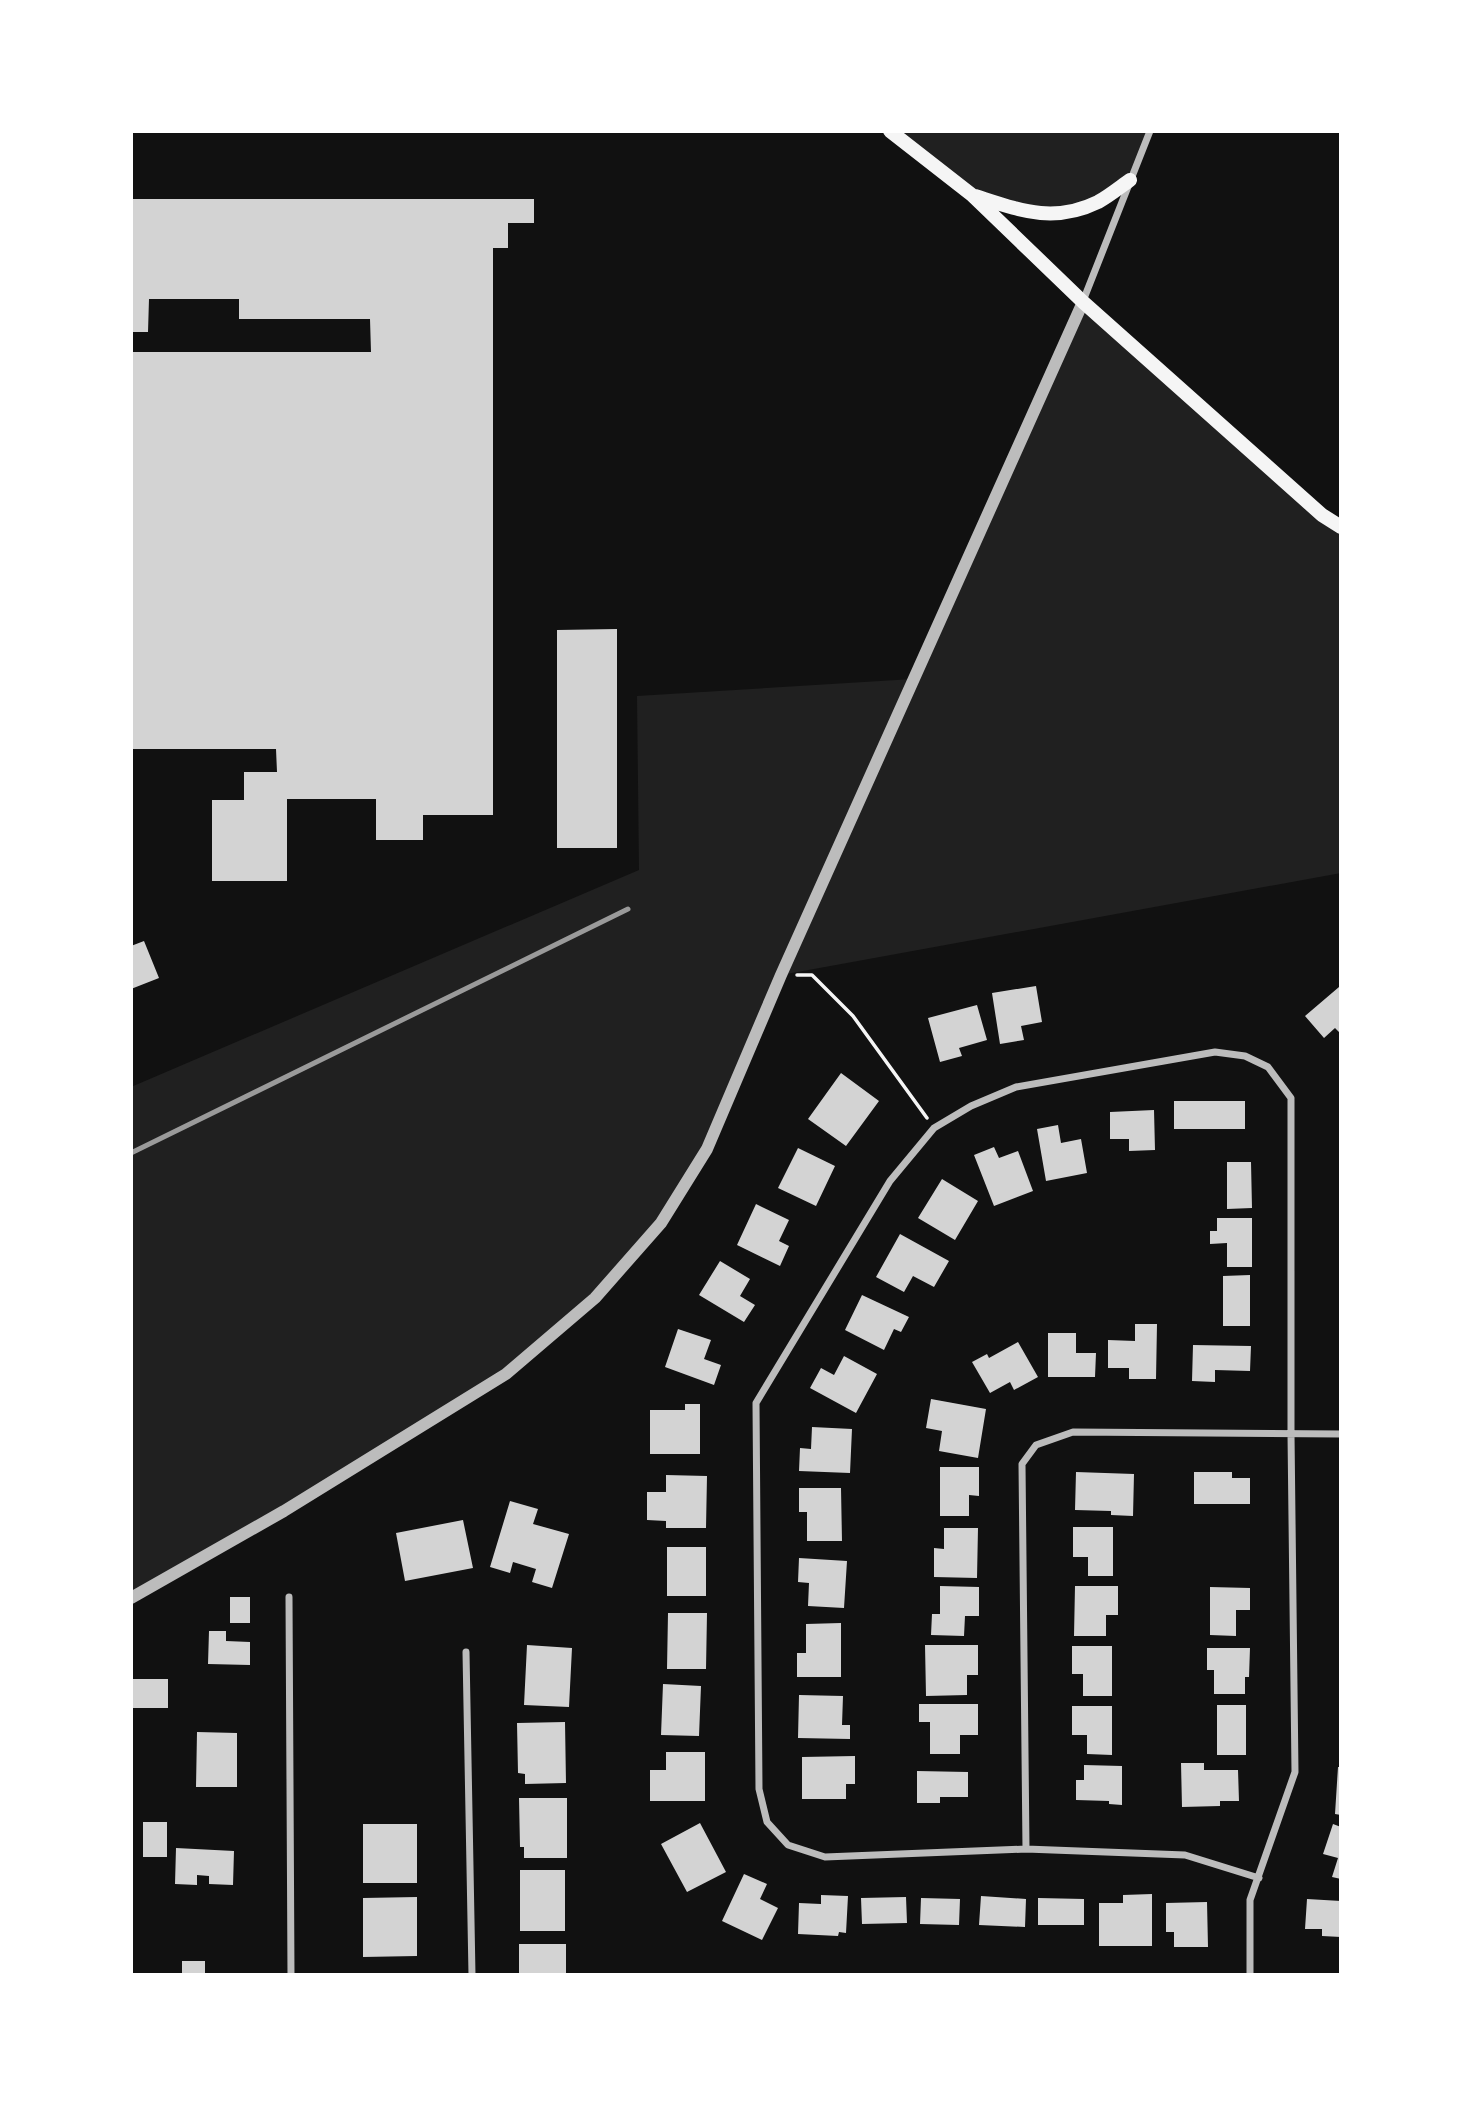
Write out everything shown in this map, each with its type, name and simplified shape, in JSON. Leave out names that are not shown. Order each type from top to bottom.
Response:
[{"type":"main road","points":[[890,131],[972,195],[1083,302],[1322,516],[1341,527]]},
{"type":"main road","points":[[972,195],[1027,212],[1066,214],[1099,202],[1130,180]]},
{"type":"street","points":[[131,1598],[284,1511],[506,1374],[595,1298],[662,1223],[708,1149],[781,975],[1083,302],[1150,131]]},
{"type":"street","points":[[1250,1975],[1250,1900],[1259,1878],[1295,1772],[1291,1098],[1268,1067],[1245,1056],[1215,1052],[1016,1087],[971,1105],[934,1128],[890,1181],[756,1403],[759,1789],[767,1822],[788,1845],[825,1857],[1026,1849],[1185,1856],[1259,1878]]},
{"type":"street","points":[[1026,1849],[1023,1464],[1036,1445],[1073,1432],[1341,1434]]},
{"type":"street","points":[[289,1597],[291,1975]]},
{"type":"street","points":[[466,1652],[472,1975]]},
{"type":"path","points":[[781,975],[812,975],[853,1016],[934,1128]]},
{"type":"shaded area","points":[[890,131],[1150,131],[1130,180],[1066,214],[972,195]]},
{"type":"shaded area","points":[[1083,302],[1341,527],[1341,873],[781,975],[707,1149],[661,1223],[595,1298],[506,1374],[131,1598],[131,1087],[639,870],[637,696],[913,679]]},
{"type":"building","points":[[131,199],[534,199],[534,223],[508,223],[508,248],[493,248],[493,815],[423,815],[423,840],[376,840],[376,799],[287,799],[287,881],[212,881],[212,800],[244,800],[244,772],[277,772],[276,749],[131,749],[131,352],[371,352],[370,319],[239,319],[239,299],[149,299],[148,332],[131,332]]},
{"type":"building","points":[[617,629],[617,848],[557,848],[557,630]]},
{"type":"building","points":[[144,941],[159,978],[131,989],[131,946]]},
{"type":"building","points":[[1036,986],[1042,1022],[1021,1026],[1024,1040],[1000,1044],[992,993]]},
{"type":"building","points":[[1339,987],[1341,1034],[1335,1028],[1324,1038],[1305,1016]]},
{"type":"building","points":[[977,1005],[987,1040],[959,1048],[962,1056],[940,1062],[928,1018]]},
{"type":"building","points":[[841,1073],[879,1101],[846,1146],[808,1119]]},
{"type":"building","points":[[1174,1101],[1245,1101],[1245,1129],[1174,1129]]},
{"type":"building","points":[[1154,1110],[1155,1150],[1129,1151],[1129,1139],[1110,1139],[1110,1112]]},
{"type":"building","points":[[1058,1125],[1061,1143],[1081,1139],[1087,1173],[1046,1181],[1037,1129]]},
{"type":"building","points":[[994,1147],[999,1158],[1018,1151],[1033,1191],[994,1206],[974,1155]]},
{"type":"building","points":[[798,1148],[835,1166],[816,1206],[778,1188]]},
{"type":"building","points":[[1227,1162],[1251,1162],[1252,1208],[1227,1209]]},
{"type":"building","points":[[942,1179],[978,1201],[955,1240],[918,1218]]},
{"type":"building","points":[[756,1204],[789,1220],[779,1241],[789,1246],[780,1266],[737,1245]]},
{"type":"building","points":[[1217,1218],[1252,1218],[1252,1267],[1227,1267],[1227,1243],[1210,1244],[1210,1231],[1217,1231]]},
{"type":"building","points":[[900,1234],[949,1261],[934,1287],[913,1276],[904,1292],[876,1277]]},
{"type":"building","points":[[720,1261],[750,1279],[740,1296],[755,1305],[744,1322],[699,1295]]},
{"type":"building","points":[[1250,1275],[1250,1326],[1223,1326],[1223,1276]]},
{"type":"building","points":[[862,1295],[909,1317],[901,1332],[894,1329],[884,1350],[845,1330]]},
{"type":"building","points":[[1135,1324],[1157,1324],[1156,1379],[1129,1379],[1129,1368],[1108,1368],[1108,1340],[1135,1341]]},
{"type":"building","points":[[678,1329],[711,1340],[704,1359],[721,1365],[714,1385],[665,1367]]},
{"type":"building","points":[[1048,1333],[1076,1333],[1076,1353],[1096,1353],[1095,1377],[1048,1377]]},
{"type":"building","points":[[1018,1342],[1038,1377],[1014,1390],[1010,1382],[990,1393],[972,1362],[987,1354],[989,1358]]},
{"type":"building","points":[[1193,1345],[1251,1346],[1250,1371],[1215,1370],[1215,1382],[1192,1381]]},
{"type":"building","points":[[844,1356],[877,1374],[856,1413],[810,1388],[821,1368],[834,1375]]},
{"type":"building","points":[[931,1399],[986,1409],[978,1458],[939,1451],[942,1431],[926,1428]]},
{"type":"building","points":[[685,1404],[700,1404],[700,1454],[650,1454],[650,1410],[685,1410]]},
{"type":"building","points":[[812,1427],[852,1429],[850,1473],[799,1471],[800,1448],[811,1449]]},
{"type":"building","points":[[940,1467],[979,1467],[979,1496],[969,1495],[969,1516],[940,1516]]},
{"type":"building","points":[[1076,1472],[1134,1474],[1133,1516],[1111,1515],[1111,1511],[1075,1510]]},
{"type":"building","points":[[1194,1472],[1232,1472],[1232,1478],[1250,1478],[1250,1504],[1194,1504]]},
{"type":"building","points":[[666,1475],[707,1476],[706,1528],[666,1528],[666,1521],[647,1520],[647,1492],[666,1492]]},
{"type":"building","points":[[799,1488],[841,1488],[842,1541],[807,1541],[807,1512],[799,1512]]},
{"type":"building","points":[[510,1501],[538,1509],[533,1524],[569,1534],[552,1588],[532,1582],[536,1569],[513,1562],[510,1573],[490,1567]]},
{"type":"building","points":[[463,1520],[473,1568],[405,1581],[396,1533]]},
{"type":"building","points":[[1073,1527],[1113,1527],[1113,1576],[1088,1576],[1088,1557],[1073,1557]]},
{"type":"building","points":[[944,1528],[978,1528],[977,1578],[934,1577],[934,1548],[944,1549]]},
{"type":"building","points":[[667,1547],[706,1547],[706,1596],[667,1596]]},
{"type":"building","points":[[799,1558],[847,1561],[844,1608],[808,1606],[809,1583],[798,1582]]},
{"type":"building","points":[[940,1586],[979,1587],[979,1616],[965,1616],[964,1636],[931,1635],[932,1614],[940,1614]]},
{"type":"building","points":[[1075,1586],[1118,1586],[1118,1615],[1106,1615],[1106,1636],[1074,1636]]},
{"type":"building","points":[[1210,1587],[1250,1588],[1250,1610],[1236,1610],[1236,1636],[1210,1635]]},
{"type":"building","points":[[230,1597],[250,1597],[250,1623],[230,1623]]},
{"type":"building","points":[[668,1613],[707,1613],[706,1669],[667,1669]]},
{"type":"building","points":[[841,1623],[841,1677],[797,1677],[797,1653],[806,1653],[806,1624]]},
{"type":"building","points":[[209,1631],[226,1631],[226,1641],[250,1642],[250,1665],[208,1664]]},
{"type":"building","points":[[527,1645],[572,1648],[569,1707],[524,1705]]},
{"type":"building","points":[[925,1645],[978,1645],[978,1675],[967,1675],[967,1695],[926,1696]]},
{"type":"building","points":[[1072,1646],[1112,1646],[1112,1696],[1083,1696],[1083,1674],[1072,1674]]},
{"type":"building","points":[[1207,1648],[1250,1648],[1249,1677],[1245,1677],[1245,1694],[1214,1694],[1214,1670],[1207,1670]]},
{"type":"building","points":[[131,1679],[168,1679],[168,1708],[131,1708]]},
{"type":"building","points":[[663,1684],[701,1686],[699,1736],[661,1735]]},
{"type":"building","points":[[799,1695],[843,1696],[842,1725],[850,1725],[850,1739],[798,1738]]},
{"type":"building","points":[[919,1704],[978,1704],[978,1735],[960,1735],[960,1754],[930,1754],[930,1722],[919,1722]]},
{"type":"building","points":[[1217,1705],[1246,1705],[1246,1755],[1217,1755]]},
{"type":"building","points":[[1072,1706],[1112,1706],[1112,1755],[1087,1754],[1087,1735],[1072,1735]]},
{"type":"building","points":[[565,1722],[566,1783],[525,1784],[525,1774],[518,1773],[517,1723]]},
{"type":"building","points":[[197,1732],[237,1733],[237,1787],[196,1787]]},
{"type":"building","points":[[666,1752],[705,1752],[705,1801],[650,1801],[650,1770],[666,1770]]},
{"type":"building","points":[[855,1756],[855,1784],[846,1784],[846,1799],[802,1799],[802,1757]]},
{"type":"building","points":[[1181,1763],[1204,1763],[1204,1770],[1238,1770],[1239,1801],[1220,1801],[1220,1806],[1182,1807]]},
{"type":"building","points":[[1084,1765],[1122,1766],[1122,1805],[1109,1804],[1109,1801],[1076,1800],[1076,1780],[1084,1780]]},
{"type":"building","points":[[1338,1767],[1341,1767],[1341,1815],[1335,1814]]},
{"type":"building","points":[[917,1771],[968,1772],[968,1797],[940,1797],[940,1803],[917,1803]]},
{"type":"building","points":[[519,1798],[567,1798],[567,1858],[524,1858],[524,1847],[520,1847]]},
{"type":"building","points":[[143,1822],[167,1822],[167,1857],[143,1857]]},
{"type":"building","points":[[700,1823],[726,1872],[687,1892],[661,1844]]},
{"type":"building","points":[[363,1824],[417,1824],[417,1883],[363,1883]]},
{"type":"building","points":[[1333,1824],[1341,1827],[1341,1879],[1332,1877],[1338,1858],[1323,1854]]},
{"type":"building","points":[[176,1848],[234,1851],[233,1885],[209,1884],[209,1876],[197,1875],[197,1885],[175,1884]]},
{"type":"building","points":[[520,1870],[565,1870],[565,1931],[520,1931]]},
{"type":"building","points":[[744,1874],[767,1884],[760,1899],[778,1908],[762,1940],[722,1921]]},
{"type":"building","points":[[1152,1894],[1152,1946],[1099,1946],[1099,1903],[1123,1903],[1123,1895]]},
{"type":"building","points":[[821,1895],[848,1896],[846,1933],[839,1932],[838,1936],[798,1934],[799,1903],[821,1904]]},
{"type":"building","points":[[981,1896],[1026,1899],[1025,1927],[979,1925]]},
{"type":"building","points":[[417,1897],[417,1956],[363,1957],[363,1898]]},
{"type":"building","points":[[906,1897],[907,1923],[862,1924],[861,1898]]},
{"type":"building","points":[[921,1898],[960,1899],[959,1925],[920,1924]]},
{"type":"building","points":[[1038,1898],[1084,1899],[1084,1925],[1038,1925]]},
{"type":"building","points":[[1307,1899],[1341,1901],[1341,1937],[1322,1936],[1322,1929],[1305,1929]]},
{"type":"building","points":[[1207,1902],[1208,1947],[1174,1947],[1174,1932],[1166,1932],[1166,1903]]},
{"type":"building","points":[[519,1944],[566,1944],[566,1975],[519,1975]]},
{"type":"building","points":[[182,1961],[205,1961],[205,1975],[182,1975]]},
{"type":"railway","points":[[131,1153],[628,909]]}]
